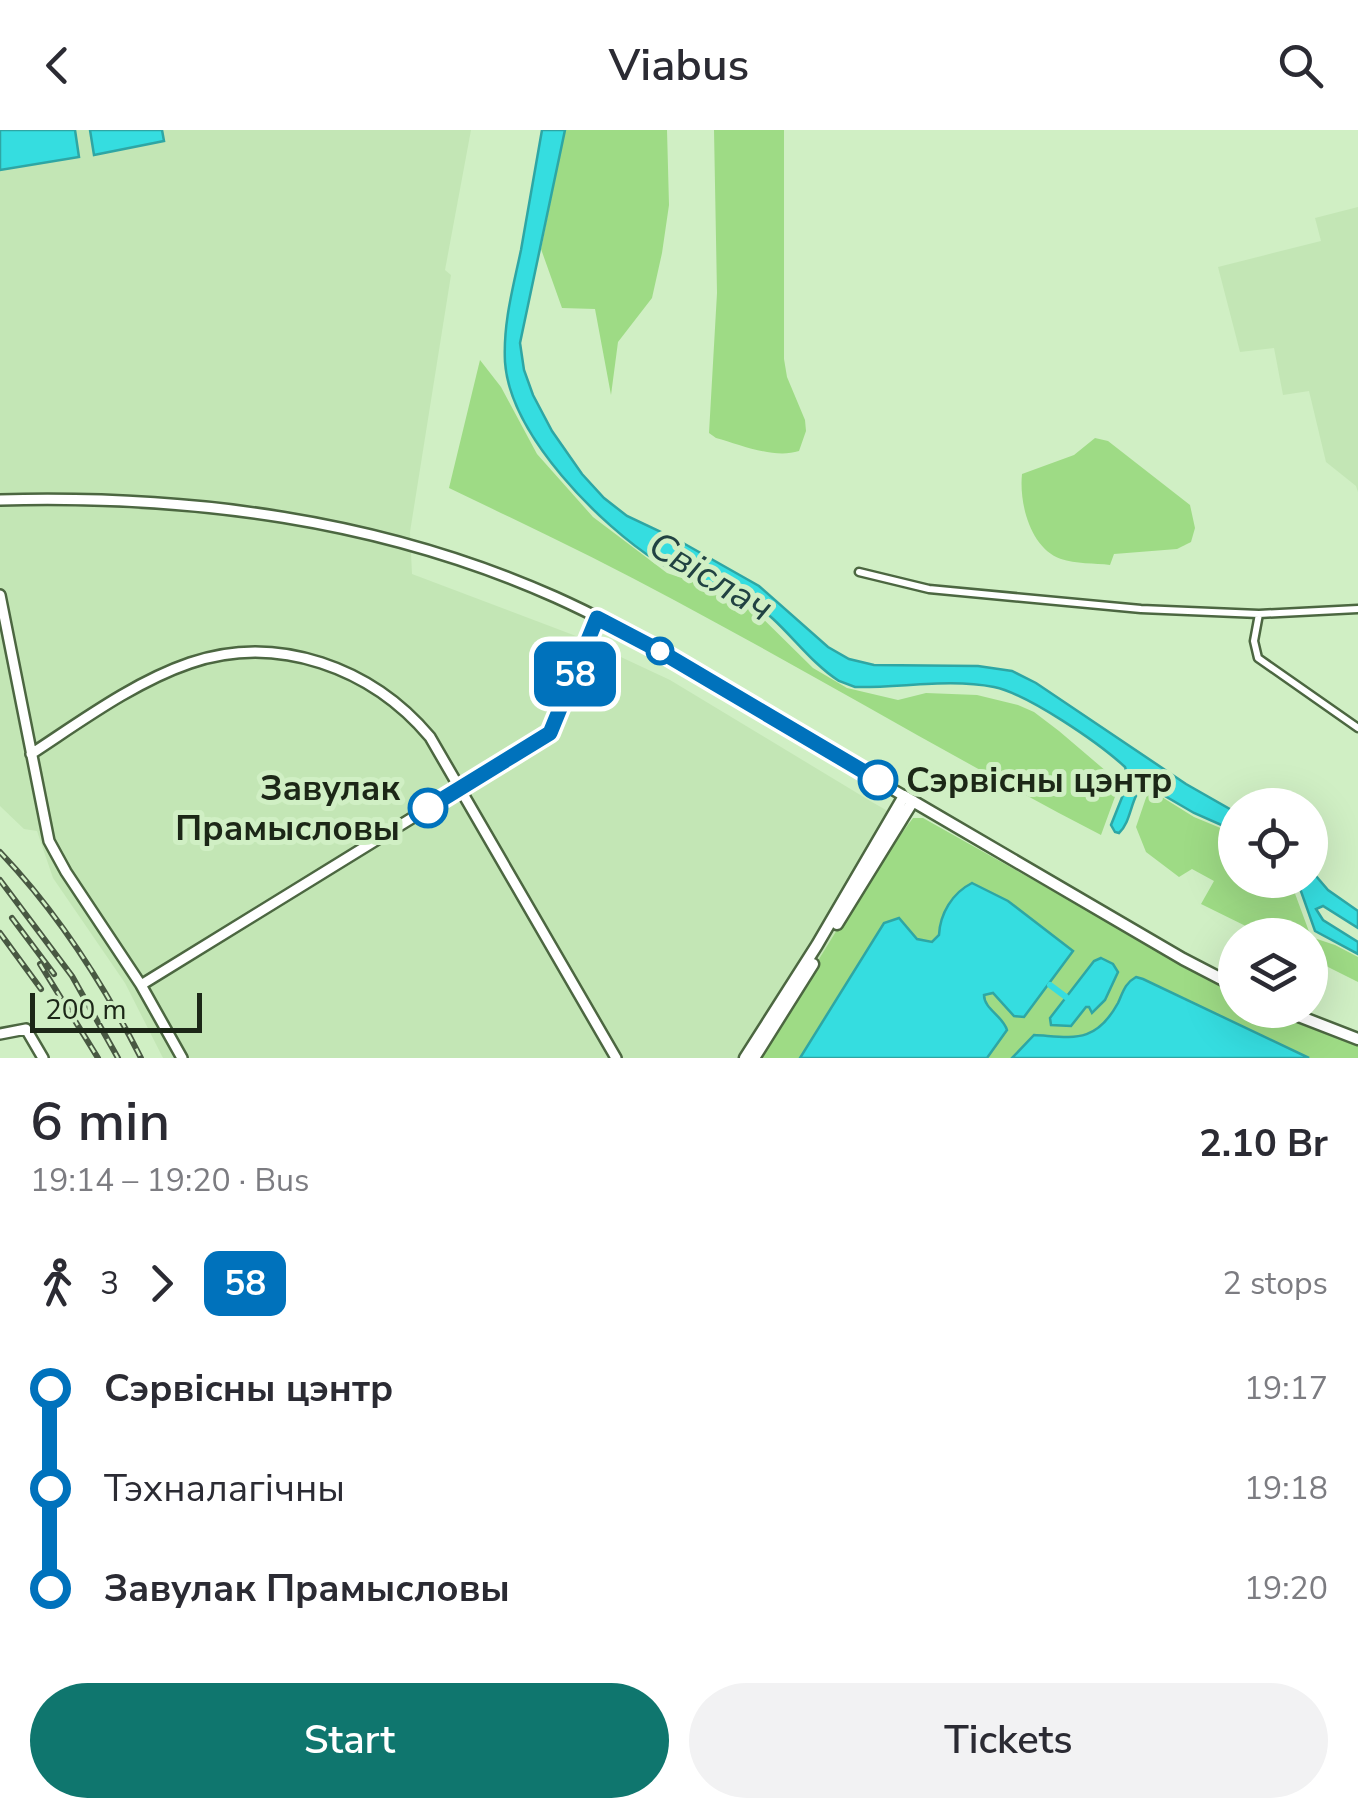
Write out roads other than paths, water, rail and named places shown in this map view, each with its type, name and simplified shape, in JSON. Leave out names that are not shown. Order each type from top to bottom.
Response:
[{"type":"main road","points":[[909,799],[1218,978]]},
{"type":"main road","points":[[745,1058],[909,799]]},
{"type":"main road","points":[[754,1058],[909,799]]},
{"type":"main road","points":[[1328,1028],[1358,1039]]},
{"type":"street","points":[[0,500],[62,498],[243,510],[320,523],[457,558],[597,618],[658,650],[909,799]]},
{"type":"street","points":[[860,572],[929,589],[1141,610],[1260,614],[1358,609]]},
{"type":"street","points":[[0,595],[49,841],[142,985],[182,1058]]},
{"type":"street","points":[[1260,614],[1254,640],[1258,658],[1358,728]]},
{"type":"street","points":[[142,985],[555,727],[597,618]]},
{"type":"street","points":[[31,754],[133,690],[188,664],[231,654],[268,653],[295,656],[342,670],[391,697],[430,738],[616,1058]]},
{"type":"street","points":[[0,1034],[18,1029],[29,1032],[43,1058]]},
{"type":"water","points":[[0,130],[75,130],[79,157],[0,170]]},
{"type":"water","points":[[90,130],[162,130],[164,141],[94,155]]},
{"type":"water","name":"Свіслач","points":[[542,130],[565,130],[520,343],[533,395],[552,431],[604,498],[627,516],[759,586],[828,647],[849,659],[874,665],[978,666],[1012,671],[1036,683],[1218,802],[1218,824],[1146,785],[1137,794],[1124,828],[1115,832],[1111,825],[1129,780],[1125,767],[1062,721],[1025,699],[994,687],[942,683],[855,687],[839,681],[749,600],[680,573],[635,546],[562,476],[540,448],[511,390],[505,362],[506,333]]},
{"type":"water","points":[[972,883],[1008,901],[1073,951],[1024,1017],[1014,1016],[993,993],[984,995],[1007,1030],[987,1058],[800,1058],[884,923],[899,918],[917,939],[932,942],[939,935],[948,905]]},
{"type":"water","points":[[1328,890],[1358,911],[1358,928],[1323,906],[1316,909],[1322,918],[1310,918],[1303,898],[1328,898]]},
{"type":"water","points":[[1328,923],[1358,942],[1358,954],[1328,938]]},
{"type":"water","points":[[1101,958],[1118,972],[1105,1000],[1092,1013],[1086,1007],[1071,1026],[1051,1025],[1050,1018],[1094,961]]},
{"type":"water","points":[[1136,977],[1143,979],[1218,1015],[1218,1028],[1246,1028],[1309,1058],[1012,1058],[1034,1035],[1082,1036],[1101,1026]]},
{"type":"waterway","points":[[1050,985],[1066,997]]},
{"type":"railway","points":[[0,852],[78,950],[141,1058]]},
{"type":"railway","points":[[0,880],[72,976],[118,1058]]},
{"type":"railway","points":[[12,918],[54,974]]},
{"type":"railway","points":[[0,933],[41,989]]},
{"type":"railway","points":[[40,964],[98,1058]]},
{"type":"place","name":"Сэрвісны цэнтр","points":[[878,780]]},
{"type":"place","name":"Завулак Прамысловы","points":[[428,808]]}]
